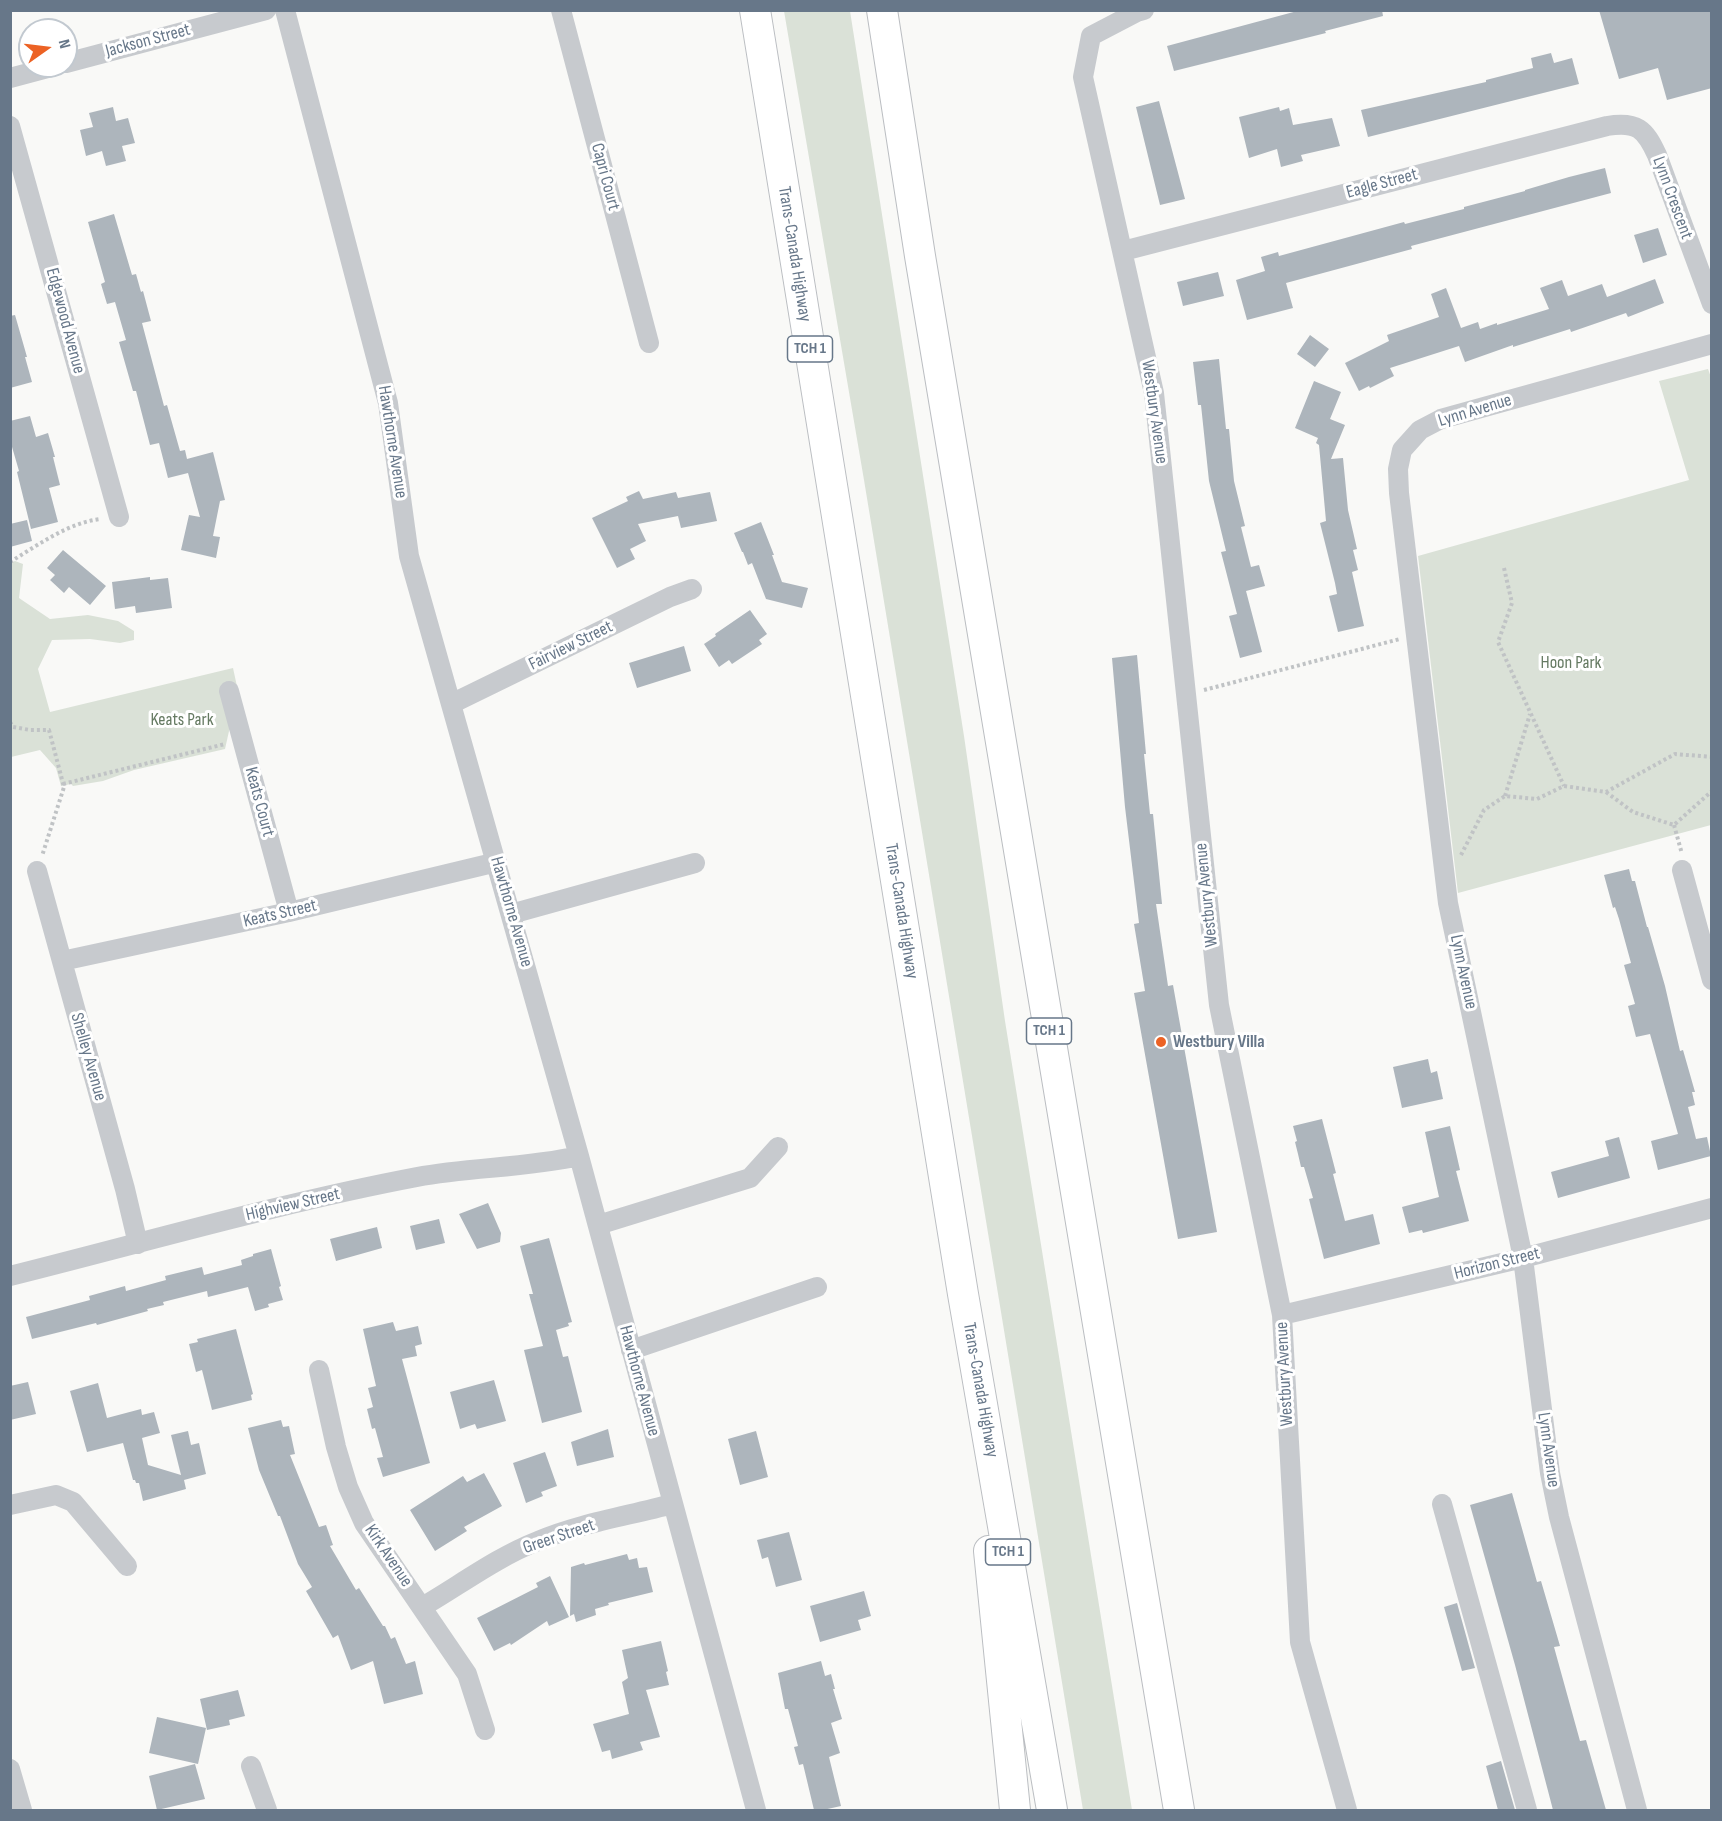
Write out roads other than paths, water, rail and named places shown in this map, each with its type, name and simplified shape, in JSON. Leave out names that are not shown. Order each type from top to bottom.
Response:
[{"type":"highway","name":"Trans-Canada Highway","points":[[755,10],[963,1294],[1052,1810]]},
{"type":"highway","name":"TCH 1","points":[[882,10],[922,268],[1179,1809]]},
{"type":"highway","points":[[963,1294],[1015,1810]]},
{"type":"street","name":"Jackson Street","points":[[78,60],[266,10]]},
{"type":"street","name":"Hawthorne Avenue","points":[[285,10],[388,403],[409,556],[579,1156],[756,1810]]},
{"type":"street","name":"Capri Court","points":[[561,10],[650,344]]},
{"type":"street","name":"Westbury Avenue","points":[[1144,10],[1091,36],[1083,77],[1154,393],[1219,1005],[1282,1315],[1300,1642],[1347,1810]]},
{"type":"street","name":"Eagle Street","points":[[1123,251],[1607,126],[1626,123],[1639,129]]},
{"type":"street","name":"Edgewood Avenue","points":[[10,126],[119,517]]},
{"type":"street","name":"Lynn Crescent","points":[[1639,129],[1650,140],[1657,155],[1712,304]]},
{"type":"street","name":"Lynn Avenue","points":[[1637,1810],[1559,1517],[1550,1473],[1523,1258],[1446,886],[1415,635],[1398,469],[1402,450],[1420,430],[1441,419],[1712,344]]},
{"type":"street","name":"Fairview Street","points":[[451,704],[670,597],[692,589]]},
{"type":"street","name":"Keats Court","points":[[230,691],[289,912]]},
{"type":"street","name":"Keats Street","points":[[62,962],[289,912],[497,862]]},
{"type":"street","points":[[511,914],[695,863]]},
{"type":"street","points":[[1682,870],[1712,980]]},
{"type":"street","name":"Shelley Avenue","points":[[37,871],[125,1189],[138,1244]]},
{"type":"street","points":[[598,1225],[750,1178],[778,1147]]},
{"type":"street","name":"Highview Street","points":[[10,1276],[270,1209],[419,1176],[486,1167],[549,1163],[579,1156]]},
{"type":"street","name":"Horizon Street","points":[[1282,1315],[1523,1258],[1712,1208]]},
{"type":"street","points":[[631,1350],[817,1287]]},
{"type":"street","name":"Kirk Avenue","points":[[319,1370],[336,1447],[348,1487],[364,1523],[467,1674],[485,1730]]},
{"type":"street","points":[[10,1505],[56,1495],[74,1502],[127,1566]]},
{"type":"street","name":"Greer Street","points":[[422,1607],[539,1540],[672,1504]]},
{"type":"street","points":[[1442,1504],[1527,1810]]},
{"type":"street","points":[[251,1766],[267,1810]]},
{"type":"street","points":[[10,1769],[22,1810]]},
{"type":"place","name":"Westbury Villa","points":[[1161,1042]]},
{"type":"park label","name":"Hoon Park","points":[[1571,663]]},
{"type":"park label","name":"Keats Park","points":[[182,720]]}]
